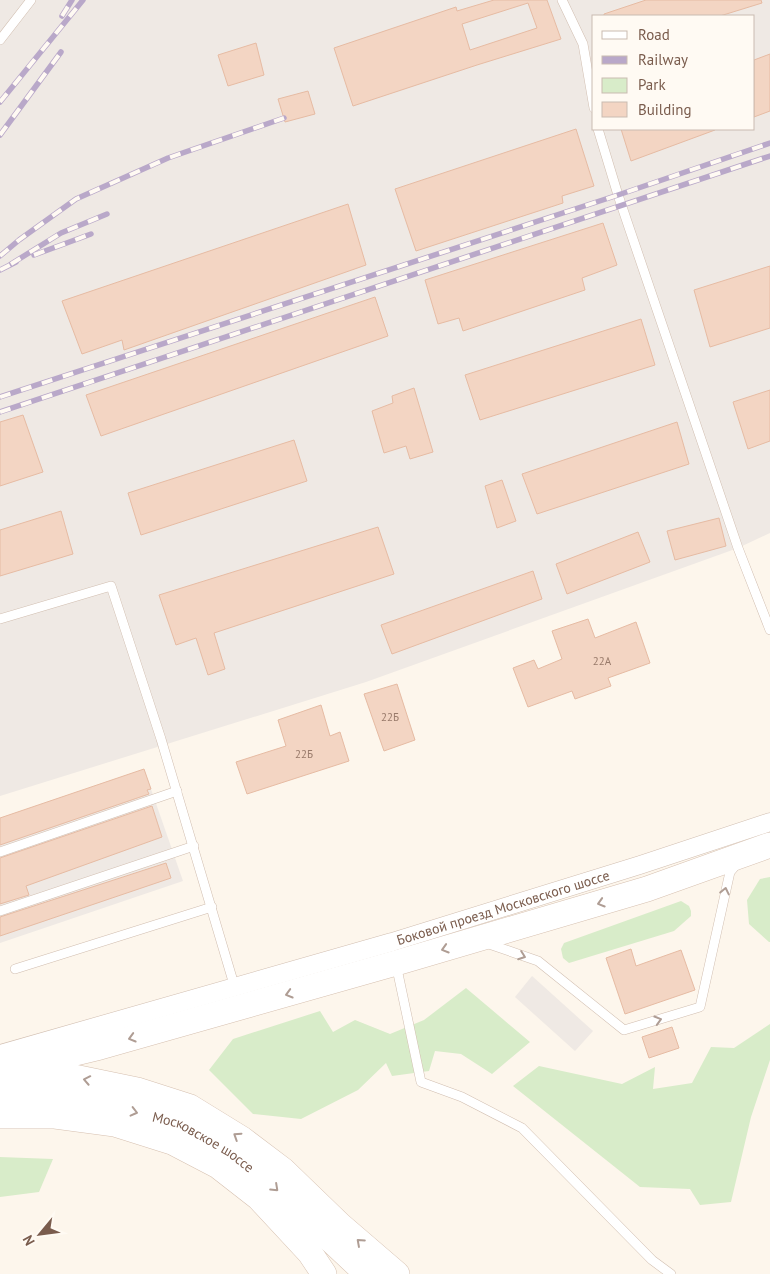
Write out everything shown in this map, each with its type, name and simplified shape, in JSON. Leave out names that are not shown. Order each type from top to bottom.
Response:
[{"type":"main road","points":[[0,1071],[100,1047],[396,964],[647,889],[770,846]]},
{"type":"main road","points":[[0,1082],[74,1077],[137,1090],[190,1107],[242,1139],[283,1170],[340,1225],[397,1274]]},
{"type":"main road","name":"Московское шоссе","points":[[0,1098],[38,1095],[85,1100],[180,1124],[229,1151],[271,1184],[367,1274]]},
{"type":"main road","points":[[0,1116],[55,1116],[115,1124],[172,1142],[218,1166],[259,1198],[310,1253],[324,1274]]},
{"type":"street","name":"Боковой проезд Московского шоссе","points":[[0,1054],[392,942],[640,866],[770,822]]},
{"type":"lane","points":[[0,40],[32,0]]},
{"type":"lane","points":[[562,0],[583,44],[592,96]]},
{"type":"lane","points":[[598,130],[621,205],[738,548],[770,630]]},
{"type":"lane","points":[[0,619],[111,586],[194,846],[235,988]]},
{"type":"lane","points":[[0,852],[177,791]]},
{"type":"lane","points":[[0,911],[194,846]]},
{"type":"lane","points":[[476,940],[538,962],[624,1030],[700,1007],[730,872],[746,854]]},
{"type":"lane","points":[[15,969],[212,907]]},
{"type":"lane","points":[[396,964],[421,1082],[462,1097],[522,1128],[652,1260],[671,1274]]},
{"type":"shaded area","points":[[0,0],[770,0],[770,533],[738,548],[366,682],[0,796]]},
{"type":"shaded area","points":[[144,769],[183,881],[0,943],[0,818]]},
{"type":"shaded area","points":[[532,976],[593,1031],[575,1051],[515,997]]},
{"type":"green space","points":[[770,877],[769,942],[749,924],[747,900],[760,879]]},
{"type":"green space","points":[[681,901],[689,906],[691,916],[674,931],[569,963],[563,958],[561,949],[564,943]]},
{"type":"green space","points":[[466,988],[530,1042],[492,1074],[461,1054],[435,1051],[429,1071],[392,1076],[386,1063],[358,1090],[301,1119],[253,1114],[209,1070],[233,1039],[320,1011],[333,1032],[355,1020],[390,1034],[424,1020]]},
{"type":"green space","points":[[770,1024],[770,1060],[751,1117],[731,1202],[700,1205],[690,1189],[640,1187],[513,1086],[539,1066],[622,1084],[655,1067],[653,1089],[692,1083],[711,1047],[734,1048]]},
{"type":"green space","points":[[0,1157],[53,1159],[39,1192],[0,1197]]},
{"type":"building","points":[[494,0],[547,0],[561,39],[353,106],[334,48],[456,7],[457,11]],"holes":[[[528,3],[537,28],[470,50],[462,24]]]},
{"type":"building","points":[[646,0],[761,0],[762,3],[723,15],[604,14]]},
{"type":"building","points":[[256,43],[264,75],[228,86],[218,55]]},
{"type":"building","points":[[770,54],[770,111],[755,117],[755,60]]},
{"type":"building","points":[[308,91],[315,114],[285,122],[278,99]]},
{"type":"building","points":[[576,129],[594,186],[562,196],[563,203],[416,251],[395,189]]},
{"type":"building","points":[[621,130],[715,130],[631,161]]},
{"type":"building","points":[[348,204],[366,265],[124,350],[122,340],[82,354],[62,301]]},
{"type":"building","points":[[603,223],[617,265],[582,278],[585,290],[463,331],[459,318],[438,324],[425,280]]},
{"type":"building","points":[[770,266],[770,328],[710,347],[694,290]]},
{"type":"building","points":[[375,297],[388,336],[101,436],[86,395]]},
{"type":"building","points":[[641,319],[655,365],[480,420],[465,375]]},
{"type":"building","points":[[414,388],[433,452],[410,459],[406,446],[384,453],[372,411],[393,403],[392,396]]},
{"type":"building","points":[[770,390],[770,441],[748,449],[733,402]]},
{"type":"building","points":[[23,415],[43,472],[0,486],[0,422]]},
{"type":"building","points":[[677,422],[689,464],[537,514],[522,474]]},
{"type":"building","points":[[294,440],[307,481],[141,535],[128,493]]},
{"type":"building","points":[[502,480],[516,521],[497,528],[485,486]]},
{"type":"building","points":[[61,511],[73,554],[0,576],[0,530]]},
{"type":"building","points":[[719,518],[726,546],[675,560],[667,531]]},
{"type":"building","points":[[378,527],[394,574],[214,633],[225,669],[208,675],[196,638],[176,645],[159,595]]},
{"type":"building","points":[[638,532],[650,562],[567,594],[556,564]]},
{"type":"building","points":[[533,571],[542,599],[392,654],[381,625]]},
{"type":"building","points":[[588,619],[595,638],[636,622],[650,663],[608,678],[611,686],[575,699],[572,691],[528,707],[513,668],[534,660],[538,669],[562,659],[552,631]]},
{"type":"building","points":[[397,684],[415,740],[384,751],[364,694]]},
{"type":"building","points":[[321,705],[330,736],[340,732],[349,761],[247,794],[236,762],[286,746],[278,720]]},
{"type":"building","points":[[144,769],[151,789],[147,790],[149,794],[0,845],[0,818]]},
{"type":"building","points":[[152,806],[162,837],[26,886],[29,895],[0,904],[0,858]]},
{"type":"building","points":[[166,863],[171,878],[0,936],[0,917]]},
{"type":"building","points":[[631,949],[636,966],[681,950],[695,990],[625,1014],[606,958]]},
{"type":"building","points":[[672,1027],[679,1048],[649,1058],[642,1037]]},
{"type":"railway","points":[[62,16],[72,0]]},
{"type":"railway","points":[[0,102],[83,0]]},
{"type":"railway","points":[[0,135],[61,52]]},
{"type":"railway","points":[[0,256],[76,199],[168,158],[284,118]]},
{"type":"railway","points":[[0,397],[618,195],[770,143]]},
{"type":"railway","points":[[0,412],[770,156]]},
{"type":"railway","points":[[11,264],[61,233],[107,214]]},
{"type":"railway","points":[[34,255],[91,234]]},
{"type":"railway","points":[[0,270],[16,262]]}]
